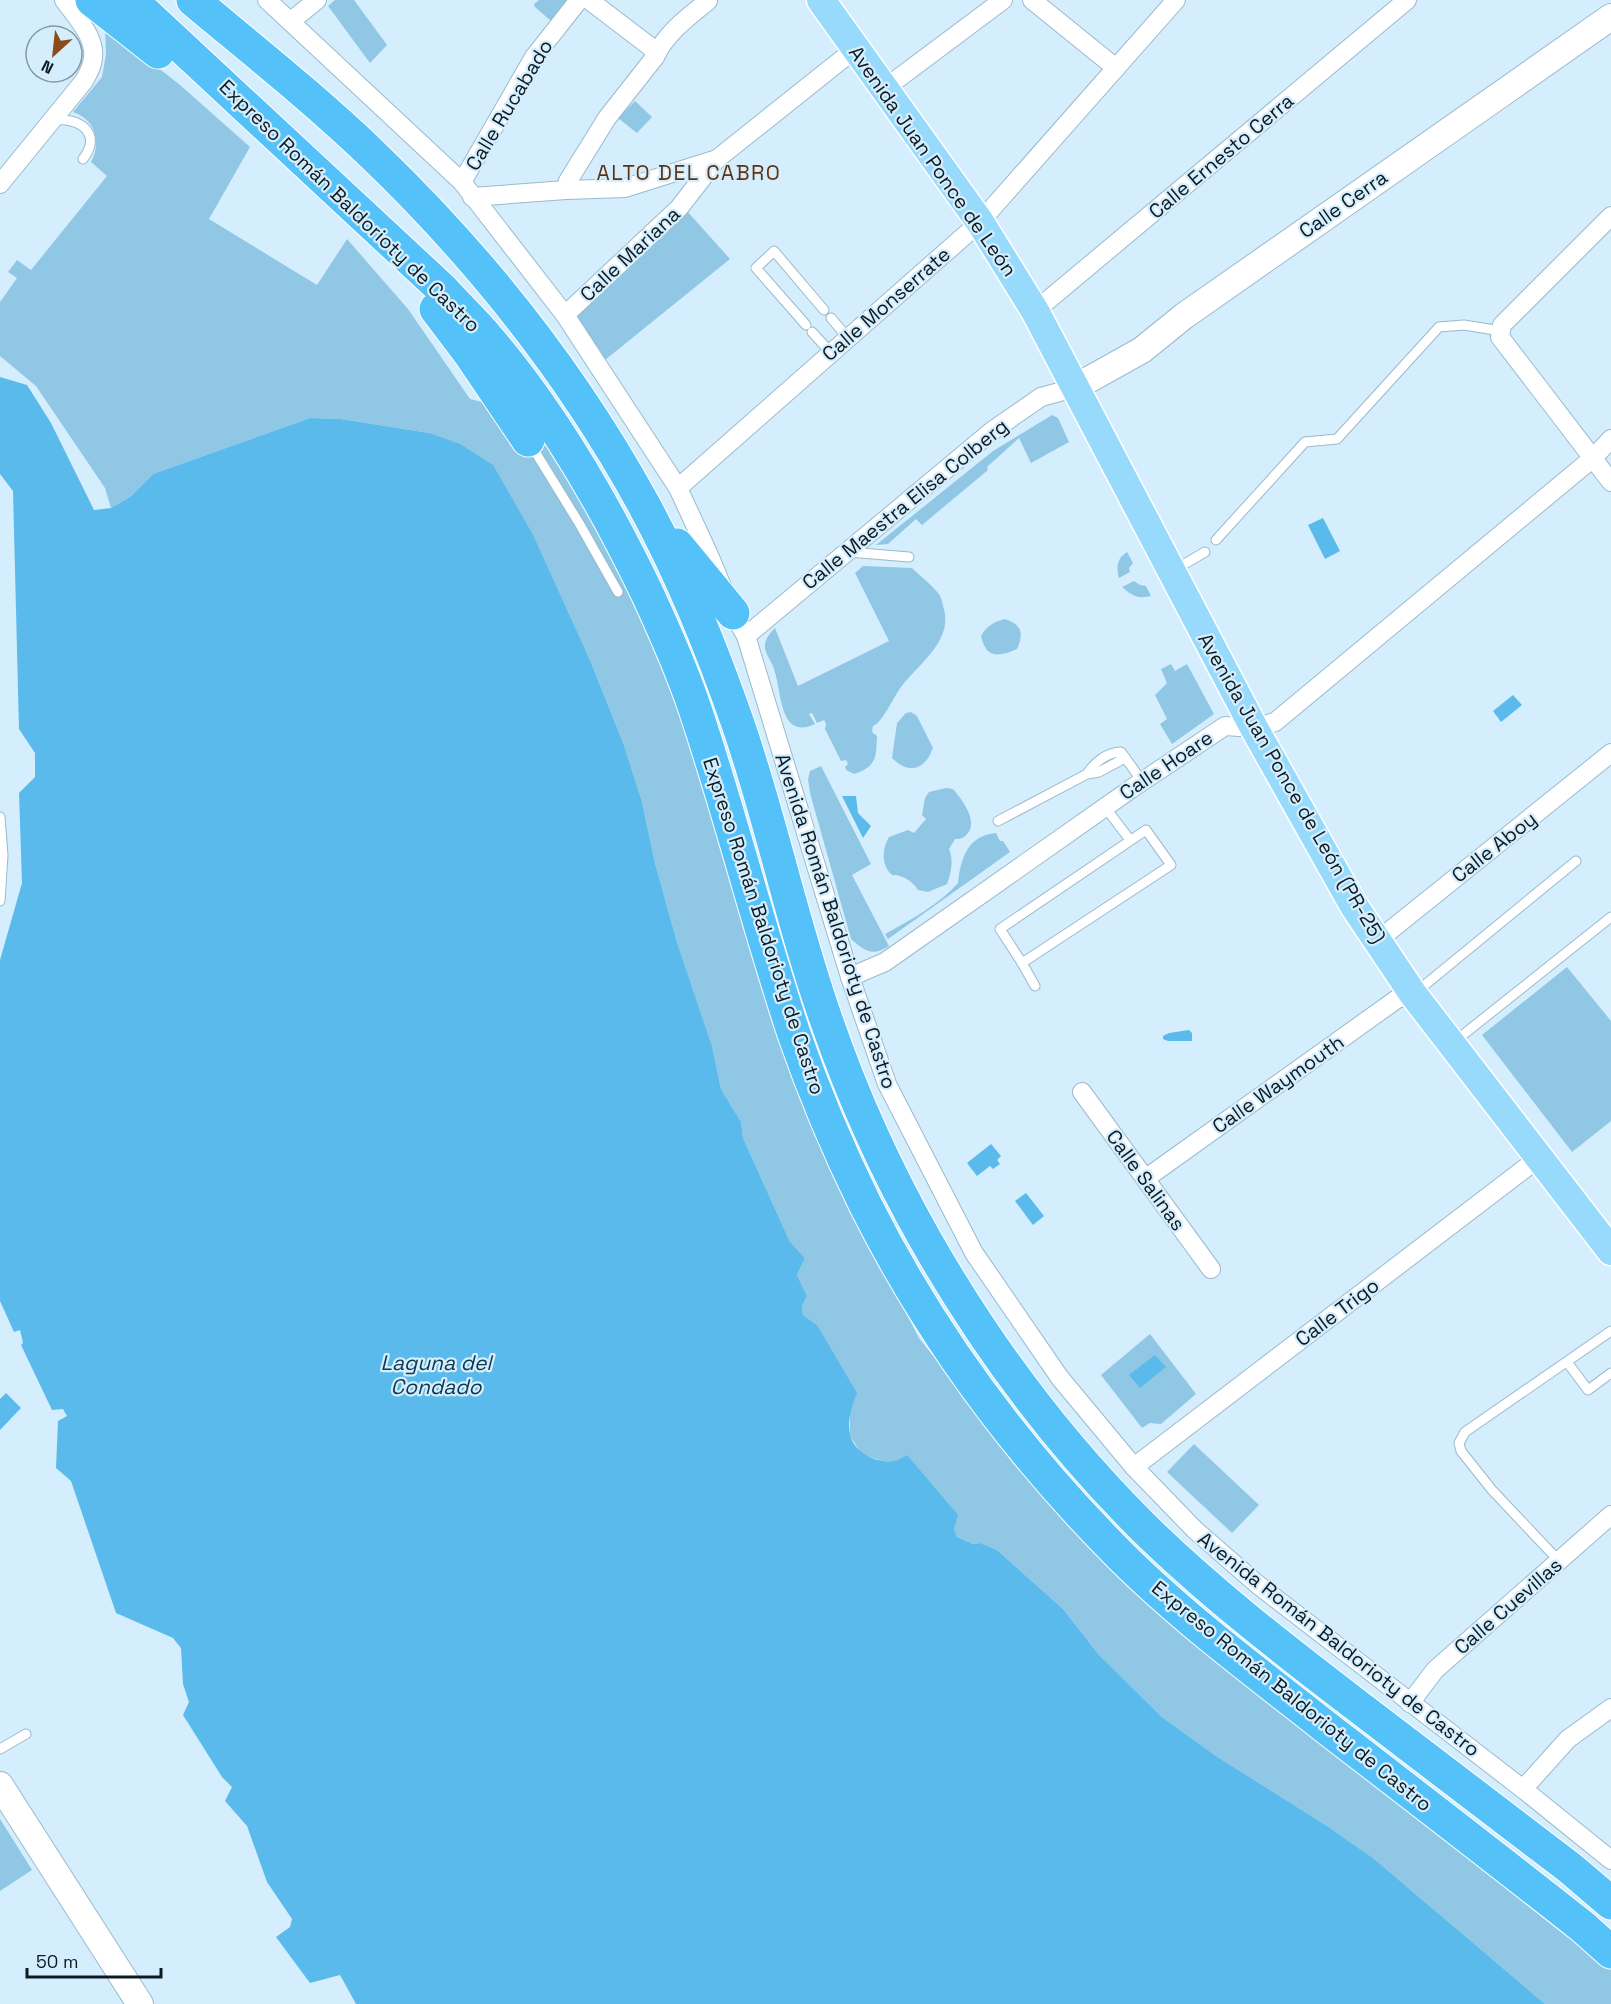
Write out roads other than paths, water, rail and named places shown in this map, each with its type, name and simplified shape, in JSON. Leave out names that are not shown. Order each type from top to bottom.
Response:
[{"type":"highway","points":[[92,0],[156,50],[257,139],[312,168]]},
{"type":"highway","name":"Expreso Román Baldorioty de Castro","points":[[131,0],[398,247],[490,340],[561,435],[608,516],[673,649],[695,708],[793,1032],[816,1094],[867,1208],[926,1312],[1002,1421],[1048,1477],[1112,1547],[1177,1606],[1250,1668],[1583,1927],[1611,1952]]},
{"type":"highway","name":"Expreso Román Baldorioty de Castro","points":[[193,0],[372,154],[469,255],[571,386],[643,504],[691,603],[741,731],[825,1018],[867,1125],[927,1242],[989,1340],[1029,1396],[1079,1457],[1141,1525],[1197,1576],[1270,1639],[1570,1868],[1611,1903]]},
{"type":"highway","points":[[222,0],[270,65]]},
{"type":"highway","points":[[398,247],[427,297],[470,354],[528,440]]},
{"type":"highway","points":[[643,504],[739,625]]},
{"type":"main road","name":"Avenida Juan Ponce de León","points":[[821,0],[980,222],[1035,311],[1074,388]]},
{"type":"main road","name":"Avenida Juan Ponce de León (PR-25)","points":[[1074,388],[1254,728],[1354,906],[1413,994],[1611,1251]]},
{"type":"street","points":[[0,184],[84,81],[92,64],[94,55],[90,40],[63,0]]},
{"type":"street","name":"Avenida Román Baldorioty de Castro","points":[[267,0],[467,190],[565,315],[678,488],[739,625],[850,976],[887,1084],[974,1253],[1060,1378],[1134,1467],[1195,1530],[1257,1584],[1523,1789],[1611,1860]]},
{"type":"street","points":[[291,21],[317,0]]},
{"type":"street","name":"Calle Rucabado","points":[[467,190],[534,57],[579,0]]},
{"type":"street","points":[[589,0],[652,48],[655,57]]},
{"type":"street","points":[[884,88],[1003,0]]},
{"type":"street","points":[[1032,0],[1116,68]]},
{"type":"street","name":"Calle Monserrate","points":[[678,488],[980,222],[1176,0]]},
{"type":"street","name":"Calle Ernesto Cerra","points":[[1035,311],[1407,0]]},
{"type":"street","points":[[566,190],[568,182],[607,118],[655,57],[661,45],[675,29],[708,1]]},
{"type":"street","name":"Calle Cerra","points":[[1074,388],[1142,350],[1193,309],[1611,17]]},
{"type":"street","name":"Calle Mariana","points":[[565,315],[680,208],[717,159],[855,49]]},
{"type":"street","points":[[467,190],[625,188],[717,159]]},
{"type":"street","points":[[1611,216],[1502,328],[1500,337],[1611,482]]},
{"type":"street","name":"Calle Maestra Elisa Colberg","points":[[739,625],[846,552],[992,431],[1041,397],[1074,388]]},
{"type":"street","name":"Calle Hoare","points":[[850,976],[885,962],[1105,807],[1225,726],[1254,728],[1275,722],[1593,458],[1611,439]]},
{"type":"street","name":"Calle Aboy","points":[[1377,941],[1611,753]]},
{"type":"street","name":"Calle Waymouth","points":[[1145,1179],[1397,999],[1413,994]]},
{"type":"street","name":"Calle Salinas","points":[[1082,1092],[1211,1269]]},
{"type":"street","name":"Calle Trigo","points":[[1134,1467],[1540,1157]]},
{"type":"street","name":"Calle Cuevillas","points":[[1410,1703],[1435,1671],[1611,1515]]},
{"type":"street","points":[[1523,1789],[1568,1740],[1611,1708]]},
{"type":"street","points":[[0,1785],[140,2004]]},
{"type":"lane","points":[[52,121],[64,119],[84,127],[90,141],[89,151],[83,159]]},
{"type":"lane","points":[[824,310],[774,251],[756,268],[831,353]]},
{"type":"lane","points":[[831,318],[848,338]]},
{"type":"lane","points":[[1216,540],[1305,442],[1337,439],[1439,327],[1464,325],[1502,328]]},
{"type":"lane","points":[[528,440],[618,592]]},
{"type":"lane","points":[[846,552],[909,557]]},
{"type":"lane","points":[[1171,572],[1205,552]]},
{"type":"lane","points":[[998,821],[1087,774],[1094,764],[1115,752],[1121,752],[1142,782]]},
{"type":"lane","points":[[1105,807],[1130,840]]},
{"type":"lane","points":[[0,817],[3,855],[0,901]]},
{"type":"lane","points":[[1022,963],[1170,865],[1146,830],[1000,929],[1035,986]]},
{"type":"lane","points":[[1413,994],[1576,861]]},
{"type":"lane","points":[[1452,1044],[1611,917]]},
{"type":"lane","points":[[1559,1562],[1492,1490],[1461,1451],[1459,1443],[1465,1432],[1611,1331]]},
{"type":"lane","points":[[1567,1362],[1588,1390],[1611,1373]]},
{"type":"lane","points":[[0,1749],[26,1734]]},
{"type":"water","name":"Laguna del Condado","points":[[0,377],[27,385],[51,423],[94,510],[111,508],[130,497],[153,474],[310,418],[341,419],[429,433],[460,444],[493,465],[533,535],[592,665],[624,745],[642,802],[655,863],[677,942],[712,1046],[721,1089],[741,1122],[743,1138],[790,1242],[805,1258],[797,1275],[807,1296],[802,1306],[803,1315],[817,1325],[857,1393],[849,1423],[850,1434],[856,1446],[873,1459],[880,1461],[896,1461],[907,1455],[958,1515],[954,1529],[957,1537],[997,1550],[1063,1609],[1099,1655],[1162,1717],[1216,1756],[1373,1858],[1545,2004],[356,2004],[340,1975],[310,1983],[276,1937],[290,1927],[292,1919],[267,1882],[247,1826],[225,1801],[232,1787],[222,1777],[183,1715],[189,1702],[183,1684],[181,1648],[173,1638],[116,1613],[71,1481],[56,1468],[58,1421],[67,1416],[63,1409],[52,1410],[21,1345],[23,1343],[20,1330],[14,1332],[0,1301],[0,960],[22,883],[19,793],[35,777],[35,753],[19,729],[13,491],[0,474]]},
{"type":"water","points":[[1323,518],[1340,551],[1325,559],[1308,525]]},
{"type":"water","points":[[1513,695],[1522,705],[1501,722],[1493,711]]},
{"type":"water","points":[[842,796],[856,796],[858,813],[871,826],[863,838]]},
{"type":"water","points":[[1189,1030],[1192,1033],[1192,1041],[1163,1039],[1163,1036],[1169,1033]]},
{"type":"water","points":[[991,1144],[1001,1156],[997,1160],[1000,1164],[993,1169],[990,1166],[977,1176],[967,1163]]},
{"type":"water","points":[[1026,1193],[1044,1216],[1033,1225],[1015,1201]]},
{"type":"water","points":[[1155,1355],[1166,1367],[1140,1388],[1129,1375]]},
{"type":"water","points":[[6,1393],[21,1408],[0,1430],[0,1399]]},
{"type":"district","name":"ALTO DEL CABRO","points":[[689,173]]}]
